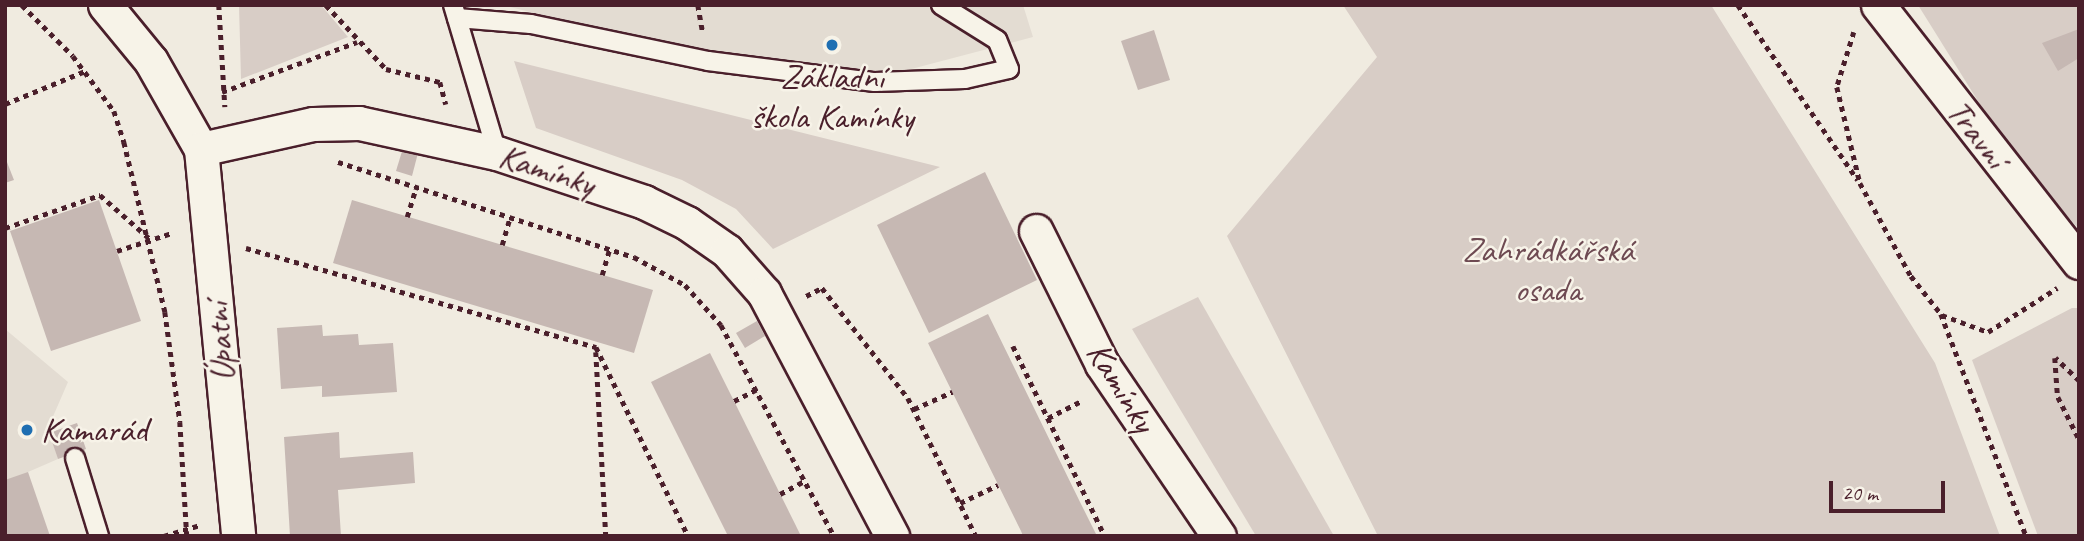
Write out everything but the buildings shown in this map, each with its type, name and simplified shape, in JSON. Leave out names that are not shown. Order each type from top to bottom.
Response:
[{"type":"street","points":[[105,5],[151,61],[201,149]]},
{"type":"street","name":"Travní","points":[[1868,11],[2073,271]]},
{"type":"street","name":"Kamínky","points":[[201,149],[313,124],[359,123],[497,153],[644,202],[727,251],[764,293],[892,536]]},
{"type":"street","name":"Úpatní","points":[[201,149],[225,529]]},
{"type":"street","name":"Kamínky","points":[[1036,231],[1102,364],[1219,536]]},
{"type":"lane","points":[[497,153],[455,12],[531,24],[708,61],[875,82],[965,79],[1009,69],[997,40],[941,5]]},
{"type":"lane","points":[[75,458],[99,536]]},
{"type":"path","points":[[22,5],[85,71],[114,111],[150,239],[180,422],[187,536]]},
{"type":"path","points":[[219,5],[225,112]]},
{"type":"path","points":[[326,5],[357,42],[386,69],[440,82],[449,118]]},
{"type":"path","points":[[1738,5],[1860,183],[1911,276],[1941,314],[2026,536]]},
{"type":"path","points":[[1860,183],[1837,88],[1868,11]]},
{"type":"path","points":[[222,92],[357,42]]},
{"type":"path","points":[[5,104],[85,71]]},
{"type":"path","points":[[331,160],[610,250],[685,285],[720,325],[834,536]]},
{"type":"path","points":[[407,217],[416,187]]},
{"type":"path","points":[[5,228],[100,195],[150,239]]},
{"type":"path","points":[[502,245],[510,217]]},
{"type":"path","points":[[117,251],[183,229]]},
{"type":"path","points":[[240,247],[596,347],[688,536]]},
{"type":"path","points":[[602,275],[610,250]]},
{"type":"path","points":[[1941,314],[1987,332],[2073,271]]},
{"type":"path","points":[[796,302],[822,288],[914,410],[976,536]]},
{"type":"path","points":[[1013,345],[1105,536]]},
{"type":"path","points":[[596,347],[606,536]]},
{"type":"path","points":[[1010,359],[1017,356]]},
{"type":"path","points":[[2079,381],[2055,358],[2059,397],[2079,439]]},
{"type":"path","points":[[734,401],[756,390]]},
{"type":"path","points":[[914,410],[952,391]]},
{"type":"path","points":[[1057,455],[1064,451]]},
{"type":"path","points":[[780,494],[804,481]]},
{"type":"path","points":[[960,503],[998,485]]},
{"type":"path","points":[[166,535],[187,529],[225,529]]},
{"type":"shaded area","name":"Základní škola Kamínky","points":[[502,5],[1023,5],[1033,37],[896,73],[696,53]]},
{"type":"shaded area","name":"Kamarád","points":[[5,329],[68,382],[48,428],[58,459],[28,472],[5,536]]},
{"type":"green space","points":[[239,5],[321,5],[348,37],[241,79]]},
{"type":"green space","name":"Zahrádkářská osada","points":[[1343,5],[1711,5],[1935,363],[2000,536],[1378,536],[1227,236],[1377,57]]},
{"type":"green space","points":[[1918,5],[2079,5],[2079,229],[2011,154]]},
{"type":"green space","points":[[514,61],[940,167],[773,249],[736,209],[682,180],[536,128]]},
{"type":"green space","points":[[1198,297],[1334,536],[1256,536],[1132,329]]},
{"type":"green space","points":[[2072,308],[2079,308],[2079,536],[2038,536],[1972,360]]},
{"type":"place","name":"Základní škola Kamínky","points":[[832,45]]},
{"type":"place","name":"Kamarád","points":[[27,430]]}]
